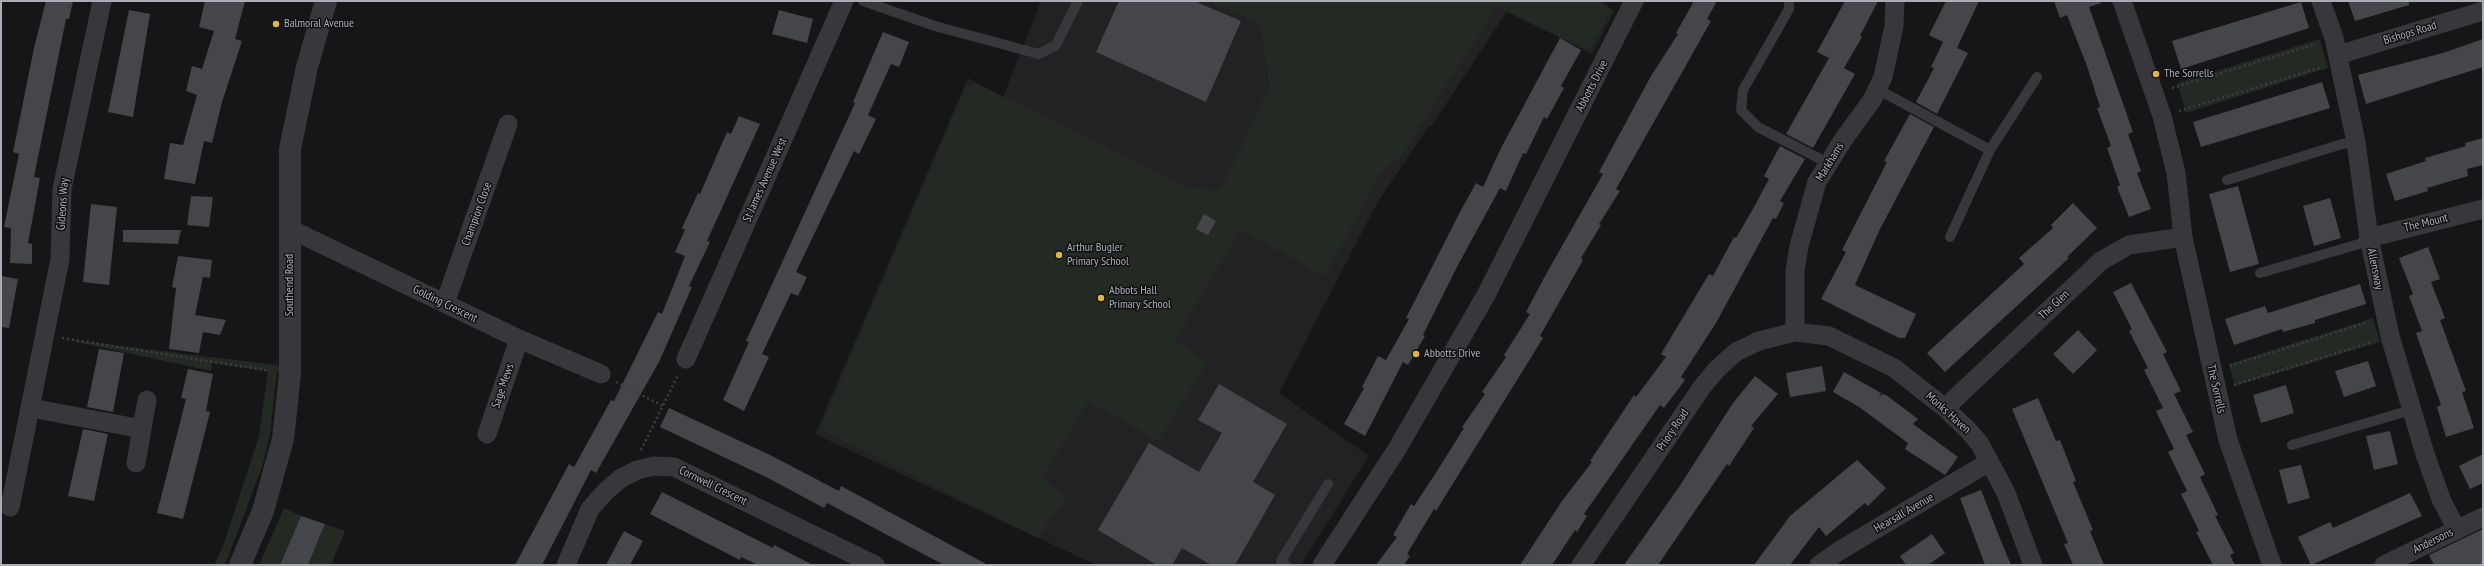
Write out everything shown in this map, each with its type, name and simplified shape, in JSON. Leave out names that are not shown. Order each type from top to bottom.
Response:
[{"type":"street","name":"Gideons Way","points":[[10,507],[60,259],[62,189],[102,1]]},
{"type":"street","name":"Southend Road","points":[[240,565],[263,510],[283,439],[290,374],[290,149],[307,66],[326,1]]},
{"type":"street","name":"St James Avenue West","points":[[686,359],[844,1]]},
{"type":"street","name":"Abbotts Drive","points":[[1322,565],[1397,449],[1486,295],[1634,1]]},
{"type":"street","name":"Markhams","points":[[1796,332],[1794,300],[1799,246],[1817,182],[1828,163],[1872,100],[1877,89],[1890,52],[1895,1]]},
{"type":"street","name":"The Sorrells","points":[[2122,1],[2162,116],[2176,173],[2183,237],[2228,440],[2272,565]]},
{"type":"street","name":"Allensway","points":[[2321,1],[2337,52],[2356,142],[2369,238],[2390,336],[2411,410],[2441,500],[2457,530]]},
{"type":"street","name":"Bishops Road","points":[[2337,52],[2483,11]]},
{"type":"street","name":"Champion Close","points":[[445,303],[508,124]]},
{"type":"street","name":"The Mount","points":[[2369,238],[2483,209]]},
{"type":"street","name":"Golding Crescent","points":[[290,230],[519,339],[602,374]]},
{"type":"street","name":"The Glen","points":[[1945,408],[2101,261],[2129,245],[2183,237]]},
{"type":"street","name":"Monks Haven","points":[[1796,332],[1830,336],[1848,344],[1894,368],[1945,408],[1980,444],[2006,493],[2034,565]]},
{"type":"street","name":"Priory Road","points":[[1581,565],[1702,387],[1717,369],[1736,352],[1759,341],[1796,332]]},
{"type":"street","name":"Sage Mews","points":[[487,434],[519,339]]},
{"type":"street","points":[[136,464],[148,400]]},
{"type":"street","points":[[31,408],[142,429]]},
{"type":"street","name":"Hearsall Avenue","points":[[1819,565],[1838,551],[1989,462]]},
{"type":"street","name":"Cornwell Crescent","points":[[566,565],[590,509],[604,492],[629,474],[654,466],[674,467],[875,565]]},
{"type":"street","name":"Andersons","points":[[2384,565],[2483,517]]},
{"type":"lane","points":[[862,1],[935,26],[1040,54],[1056,44],[1078,1]]},
{"type":"lane","points":[[1789,1],[1789,9],[1743,90],[1741,110],[1758,127],[1828,163]]},
{"type":"lane","points":[[1950,237],[1990,150],[2037,77]]},
{"type":"lane","points":[[1877,89],[1990,150]]},
{"type":"lane","points":[[2227,180],[2342,144],[2356,142]]},
{"type":"lane","points":[[2260,273],[2359,244],[2369,238]]},
{"type":"lane","points":[[2292,445],[2411,410]]},
{"type":"lane","points":[[1282,564],[1328,484]]},
{"type":"path","points":[[2154,94],[2337,52]]},
{"type":"path","points":[[2162,116],[2337,52]]},
{"type":"path","points":[[2212,372],[2386,316]]},
{"type":"path","points":[[45,336],[290,374]]},
{"type":"path","points":[[2216,390],[2390,336]]},
{"type":"path","points":[[629,474],[686,359]]},
{"type":"path","points":[[602,374],[663,406]]},
{"type":"shaded area","name":"Arthur Bugler Primary School","points":[[1041,1],[1601,1],[1614,11],[1592,54],[1507,11],[1431,127],[1429,126],[1377,203],[1279,393],[1369,456],[1301,565],[1096,565],[815,434],[968,78],[1003,97]]},
{"type":"shaded area","name":"Arthur Bugler Primary School","points":[[1207,1],[1597,1],[1611,11],[1589,51],[1497,7],[1401,156],[1380,174],[1325,276],[1240,230],[1175,341],[1207,362],[1159,441],[1088,401],[1042,478],[1066,497],[1038,538],[820,429],[965,88],[976,83],[1185,187],[1221,190],[1270,85],[1260,23]]},
{"type":"shaded area","points":[[2320,39],[2328,68],[2186,113],[2177,83]]},
{"type":"shaded area","points":[[2373,318],[2380,342],[2235,386],[2229,364]]},
{"type":"shaded area","points":[[63,339],[276,365],[290,374],[277,372],[270,434],[262,467],[225,565],[214,565],[223,546],[259,436],[268,371],[212,363],[211,371]]},
{"type":"shaded area","points":[[284,508],[301,516],[280,565],[259,565]]},
{"type":"shaded area","points":[[325,524],[345,531],[331,565],[308,565]]},
{"type":"building","points":[[46,1],[73,1],[69,19],[66,19],[34,177],[40,178],[28,243],[32,244],[32,264],[10,263],[11,228],[4,227],[19,154],[13,152],[34,48]]},
{"type":"building","points":[[205,1],[245,1],[235,39],[242,41],[222,102],[212,143],[204,141],[195,184],[164,179],[170,143],[183,145],[197,95],[186,91],[192,66],[202,69],[214,31],[199,27]]},
{"type":"building","points":[[1119,1],[1194,1],[1241,21],[1206,102],[1096,52]]},
{"type":"building","points":[[1694,1],[1717,1],[1707,19],[1711,21],[1616,189],[1620,191],[1599,224],[1601,225],[1581,258],[1583,260],[1540,336],[1543,338],[1436,511],[1434,509],[1407,554],[1410,556],[1404,565],[1376,565],[1397,537],[1393,535],[1411,504],[1414,506],[1437,471],[1464,428],[1462,427],[1485,394],[1482,392],[1506,357],[1504,355],[1530,314],[1526,312],[1545,276],[1603,174],[1599,172],[1651,76],[1678,34],[1676,33]]},
{"type":"building","points":[[1845,1],[1878,1],[1860,36],[1862,37],[1844,68],[1855,74],[1813,148],[1786,134],[1829,58],[1817,52]]},
{"type":"building","points":[[1946,1],[1979,1],[1957,48],[1968,53],[1937,114],[1916,102],[1934,68],[1931,67],[1943,42],[1929,35]]},
{"type":"building","points":[[2054,1],[2101,1],[2101,3],[2089,7],[2133,132],[2128,134],[2141,171],[2137,173],[2151,209],[2129,217],[2117,187],[2120,185],[2107,148],[2111,146],[2097,108],[2100,107],[2087,66],[2067,15],[2060,18]]},
{"type":"building","points":[[2348,1],[2409,1],[2409,5],[2355,21]]},
{"type":"building","points":[[2301,2],[2309,28],[2181,69],[2172,41]]},
{"type":"building","points":[[129,10],[150,14],[133,117],[108,112]]},
{"type":"building","points":[[779,10],[813,19],[807,43],[772,34]]},
{"type":"building","points":[[883,32],[909,42],[899,67],[891,64],[868,115],[876,119],[859,154],[854,151],[796,272],[807,277],[798,296],[791,293],[762,354],[769,357],[744,411],[723,400],[749,342],[746,341],[855,103],[853,102]]},
{"type":"building","points":[[1560,38],[1581,50],[1561,86],[1564,88],[1547,119],[1544,117],[1526,154],[1523,153],[1506,191],[1500,188],[1458,265],[1423,335],[1425,336],[1408,365],[1403,362],[1365,436],[1344,424],[1364,388],[1362,387],[1378,356],[1386,360],[1409,319],[1406,318],[1459,214],[1476,183],[1483,187],[1500,150]]},
{"type":"building","points":[[2483,39],[2483,67],[2366,104],[2358,75],[2443,53]]},
{"type":"building","points":[[2322,82],[2330,108],[2201,147],[2193,122]]},
{"type":"building","points":[[1910,114],[1934,127],[1879,231],[1855,285],[1916,314],[1905,338],[1899,338],[1821,299],[1846,252],[1842,250],[1887,162],[1884,161]]},
{"type":"building","points":[[739,116],[760,124],[707,241],[710,242],[689,286],[692,287],[659,362],[596,473],[591,470],[542,565],[515,565],[569,464],[574,467],[611,400],[614,401],[658,312],[662,314],[685,256],[675,252],[685,230],[682,228],[698,193],[700,194],[727,132],[731,134]]},
{"type":"building","points":[[2483,138],[2483,165],[2467,169],[2468,176],[2427,188],[2428,191],[2395,201],[2386,174],[2426,161],[2425,158],[2466,146],[2465,143]]},
{"type":"building","points":[[1780,146],[1805,159],[1780,201],[1784,203],[1776,219],[1773,218],[1716,323],[1681,377],[1685,380],[1664,408],[1660,405],[1584,514],[1587,516],[1577,532],[1575,530],[1552,565],[1520,565],[1562,501],[1592,462],[1590,461],[1634,395],[1636,397],[1666,357],[1661,354],[1709,274],[1713,276],[1734,237],[1736,238],[1754,207],[1769,179],[1764,176]]},
{"type":"building","points":[[2238,186],[2259,264],[2230,272],[2209,194]]},
{"type":"building","points":[[191,196],[213,197],[209,227],[187,225]]},
{"type":"building","points":[[2330,198],[2341,238],[2314,246],[2303,206]]},
{"type":"building","points":[[2073,203],[2097,228],[2067,257],[2069,258],[1945,372],[1927,353],[2024,264],[2019,258],[2053,228],[2051,225]]},
{"type":"building","points":[[91,204],[117,207],[109,285],[83,282]]},
{"type":"building","points":[[1204,214],[1216,221],[1208,235],[1196,229]]},
{"type":"building","points":[[123,230],[181,230],[178,244],[123,242]]},
{"type":"building","points":[[2428,247],[2440,279],[2431,282],[2445,318],[2440,320],[2466,391],[2462,392],[2474,428],[2446,437],[2437,407],[2441,405],[2416,333],[2422,331],[2409,296],[2413,294],[2399,258]]},
{"type":"building","points":[[178,256],[212,260],[210,278],[203,277],[195,315],[226,320],[220,335],[203,332],[199,353],[169,349],[176,288],[172,287]]},
{"type":"building","points":[[1,276],[18,279],[9,328],[1,327]]},
{"type":"building","points":[[2131,283],[2167,352],[2163,354],[2181,391],[2174,394],[2193,432],[2186,435],[2205,474],[2200,477],[2218,515],[2215,516],[2234,553],[2230,555],[2235,565],[2213,565],[2196,532],[2199,531],[2181,494],[2187,491],[2168,452],[2174,449],[2156,411],[2163,408],[2144,370],[2148,368],[2129,331],[2132,329],[2113,292]]},
{"type":"building","points":[[2360,284],[2366,304],[2315,320],[2315,323],[2283,332],[2282,329],[2234,345],[2225,319],[2265,306],[2268,313]]},
{"type":"building","points":[[2078,330],[2097,350],[2073,374],[2053,354]]},
{"type":"building","points":[[99,349],[124,353],[113,412],[87,407]]},
{"type":"building","points":[[2368,361],[2376,386],[2344,397],[2335,371]]},
{"type":"building","points":[[1822,366],[1826,391],[1790,397],[1786,373]]},
{"type":"building","points":[[188,369],[213,374],[206,411],[210,412],[183,519],[157,513],[186,399],[181,398]]},
{"type":"building","points":[[1844,372],[1881,393],[1879,398],[1882,394],[1886,395],[1918,419],[1913,424],[1958,457],[1945,475],[1905,449],[1908,443],[1859,407],[1833,392]]},
{"type":"building","points":[[1755,376],[1778,394],[1751,426],[1754,428],[1729,466],[1727,464],[1658,565],[1624,565],[1679,487],[1733,403]]},
{"type":"building","points":[[1219,384],[1287,424],[1253,482],[1275,495],[1235,565],[1211,565],[1182,548],[1172,565],[1157,565],[1098,530],[1149,443],[1199,472],[1222,433],[1198,420]]},
{"type":"building","points":[[2286,385],[2294,413],[2261,423],[2253,395]]},
{"type":"building","points":[[2038,398],[2056,441],[2060,440],[2076,481],[2073,482],[2093,530],[2090,531],[2104,565],[2073,565],[2064,544],[2068,543],[2012,409]]},
{"type":"building","points":[[669,408],[770,455],[839,491],[841,486],[988,565],[944,565],[827,503],[824,508],[768,478],[660,427]]},
{"type":"building","points":[[83,429],[108,434],[94,501],[68,496]]},
{"type":"building","points":[[2390,431],[2398,464],[2374,470],[2366,436]]},
{"type":"building","points":[[2483,454],[2483,483],[2470,489],[2459,466]]},
{"type":"building","points":[[1857,460],[1886,488],[1868,506],[1865,503],[1826,536],[1819,527],[1790,565],[1754,565],[1790,516]]},
{"type":"building","points":[[2301,465],[2310,498],[2288,504],[2279,470]]},
{"type":"building","points":[[1981,490],[2011,565],[1985,565],[1960,498]]},
{"type":"building","points":[[662,492],[773,548],[774,545],[813,565],[758,565],[741,557],[740,560],[650,514]]},
{"type":"building","points":[[2410,493],[2422,516],[2311,565],[2298,537],[2330,522],[2333,528]]},
{"type":"building","points":[[301,516],[325,524],[308,565],[280,565]]},
{"type":"building","points":[[2483,529],[2483,565],[2434,565],[2429,555]]},
{"type":"building","points":[[624,531],[643,541],[630,565],[606,565]]},
{"type":"building","points":[[1932,534],[1945,553],[1928,565],[1906,565],[1900,556]]},
{"type":"place","name":"Balmoral Avenue","points":[[276,24]]},
{"type":"place","name":"The Sorrells","points":[[2156,74]]},
{"type":"place","name":"Arthur Bugler Primary School","points":[[1059,255]]},
{"type":"place","name":"Abbots Hall Primary School","points":[[1101,298]]},
{"type":"place","name":"Abbotts Drive","points":[[1416,354]]}]
